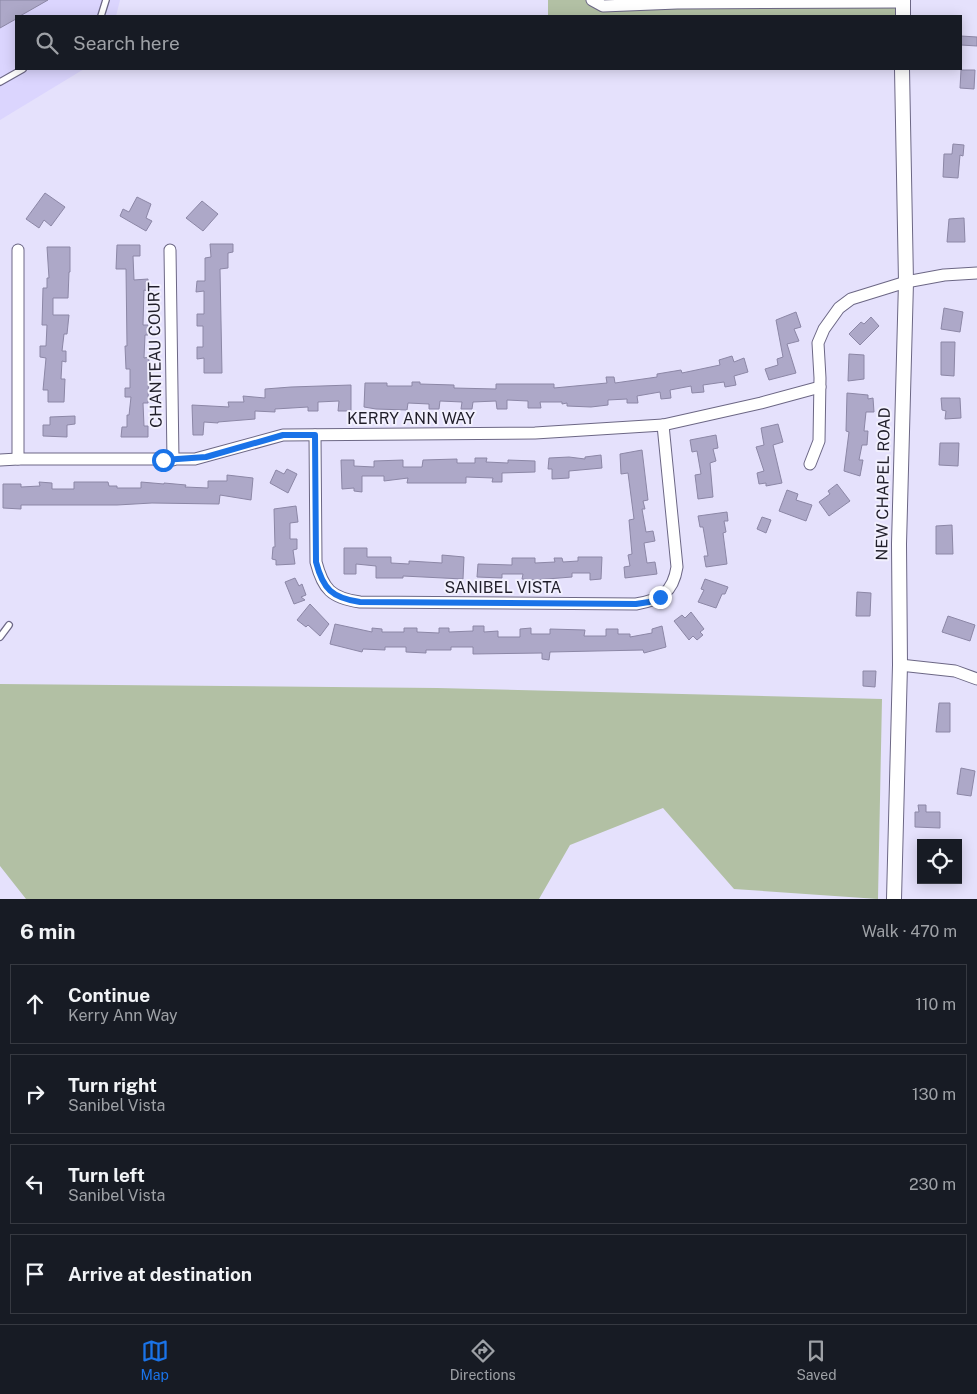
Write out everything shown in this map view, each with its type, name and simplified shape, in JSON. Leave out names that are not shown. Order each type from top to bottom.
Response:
[{"type":"street","points":[[592,0],[603,6],[637,2],[903,1],[902,15]]},
{"type":"street","name":"NEW CHAPEL ROAD","points":[[894,899],[900,665],[899,544],[906,282],[902,70]]},
{"type":"street","points":[[18,250],[18,459]]},
{"type":"street","name":"CHANTEAU COURT","points":[[170,250],[173,460]]},
{"type":"street","points":[[810,464],[818,441],[820,387],[818,343],[824,329],[839,308],[851,299],[906,282],[944,275],[977,273]]},
{"type":"street","name":"KERRY ANN WAY","points":[[0,460],[173,460],[206,457],[283,435],[536,433],[663,425],[761,403],[820,387]]},
{"type":"street","name":"SANIBEL VISTA","points":[[315,435],[316,562],[320,578],[336,596],[360,602],[636,604],[649,602],[660,597],[669,589],[675,578],[677,567],[663,425]]},
{"type":"street","points":[[900,665],[954,671],[977,679]]},
{"type":"lane","points":[[101,15],[106,0]]},
{"type":"lane","points":[[0,82],[21,70]]},
{"type":"lane","points":[[0,637],[10,625]]},
{"type":"shaded area","points":[[0,0],[120,0],[116,15],[15,15],[15,70],[82,70],[0,120]]},
{"type":"green space","points":[[548,0],[896,0],[895,15],[548,15]]},
{"type":"green space","points":[[0,684],[437,688],[882,699],[878,899],[734,889],[663,808],[570,845],[539,899],[26,899],[0,866]]},
{"type":"building","points":[[0,0],[48,0],[22,15],[15,15],[15,20],[0,28]]},
{"type":"building","points":[[962,36],[977,37],[977,46],[962,45]]},
{"type":"building","points":[[961,70],[975,70],[974,89],[960,88]]},
{"type":"building","points":[[953,144],[964,145],[963,156],[960,155],[958,178],[943,177],[944,154],[952,154]]},
{"type":"building","points":[[45,193],[65,207],[51,226],[44,220],[39,228],[26,219]]},
{"type":"building","points":[[137,197],[151,204],[146,218],[152,221],[146,231],[120,216],[123,209],[129,212]]},
{"type":"building","points":[[202,201],[218,214],[203,231],[186,218]]},
{"type":"building","points":[[964,218],[965,242],[947,242],[949,219]]},
{"type":"building","points":[[210,244],[233,244],[233,252],[228,253],[228,268],[220,269],[222,373],[204,373],[204,358],[197,359],[197,347],[203,347],[203,326],[197,326],[197,314],[204,314],[204,291],[196,292],[197,281],[205,281],[205,258],[211,257]]},
{"type":"building","points":[[117,245],[140,245],[140,256],[133,256],[134,280],[148,279],[148,291],[144,290],[143,325],[148,325],[148,335],[145,335],[144,358],[149,357],[148,403],[143,403],[144,426],[148,426],[148,437],[121,437],[122,427],[127,427],[127,415],[129,415],[131,397],[125,397],[125,388],[130,388],[130,369],[126,369],[125,346],[127,346],[126,269],[116,269]]},
{"type":"building","points":[[47,247],[70,247],[68,298],[53,298],[53,315],[69,315],[67,334],[64,334],[62,351],[66,351],[66,362],[62,361],[61,379],[65,379],[64,402],[48,402],[48,390],[43,390],[46,358],[40,357],[40,346],[46,346],[47,325],[42,325],[43,288],[47,288],[47,278],[49,278]]},
{"type":"building","points":[[944,308],[963,312],[960,332],[941,329]]},
{"type":"building","points":[[796,312],[801,327],[794,329],[799,341],[787,344],[796,373],[769,380],[765,369],[778,365],[777,359],[783,357],[776,320]]},
{"type":"building","points":[[871,317],[879,326],[860,345],[849,334],[861,322],[864,324]]},
{"type":"building","points":[[941,342],[955,342],[954,376],[941,375]]},
{"type":"building","points":[[849,354],[864,355],[864,379],[848,381]]},
{"type":"building","points":[[732,356],[734,362],[744,358],[748,372],[734,376],[736,385],[725,387],[724,382],[703,385],[704,392],[692,393],[691,386],[670,390],[671,398],[661,399],[660,392],[637,396],[638,403],[627,403],[627,399],[608,400],[608,405],[591,407],[567,406],[567,403],[562,404],[562,402],[540,402],[541,408],[528,408],[528,401],[507,400],[507,409],[497,409],[496,401],[473,402],[472,409],[461,409],[462,402],[440,401],[439,409],[429,409],[429,404],[408,403],[407,410],[364,407],[365,383],[387,383],[387,386],[412,386],[412,382],[420,382],[420,384],[454,385],[454,388],[496,389],[496,384],[554,384],[554,388],[607,383],[606,377],[614,377],[615,383],[657,377],[657,374],[681,370],[682,373],[720,365],[719,360]]},
{"type":"building","points":[[351,385],[351,411],[338,411],[339,401],[318,402],[318,411],[308,411],[308,407],[275,409],[275,412],[255,411],[255,419],[218,423],[204,422],[203,435],[193,435],[192,405],[229,407],[228,402],[244,402],[243,396],[265,398],[265,389]]},
{"type":"building","points":[[847,393],[868,395],[868,399],[873,398],[874,412],[866,412],[864,431],[868,431],[867,445],[862,445],[859,460],[863,460],[860,476],[844,471],[849,432],[846,431]]},
{"type":"building","points":[[941,398],[960,398],[961,418],[945,419],[946,411],[942,410]]},
{"type":"building","points":[[75,416],[75,424],[67,425],[67,437],[43,436],[43,425],[50,425],[50,417]]},
{"type":"building","points":[[778,424],[783,442],[773,445],[782,483],[766,486],[766,483],[759,484],[757,473],[764,471],[756,447],[764,445],[761,428]]},
{"type":"building","points":[[716,435],[718,448],[713,449],[716,461],[710,463],[713,497],[698,499],[695,475],[701,474],[697,451],[692,452],[690,440]]},
{"type":"building","points":[[940,443],[959,443],[958,466],[939,465]]},
{"type":"building","points":[[642,450],[648,500],[643,501],[645,509],[642,509],[646,532],[653,531],[655,541],[644,543],[647,563],[655,562],[657,574],[625,578],[624,567],[630,566],[628,555],[632,554],[629,520],[634,519],[628,473],[621,474],[620,454]]},
{"type":"building","points":[[601,455],[602,468],[569,471],[569,478],[552,479],[552,469],[548,469],[549,458],[569,457],[585,459],[585,457]]},
{"type":"building","points":[[475,458],[487,458],[486,462],[508,463],[508,460],[535,461],[535,472],[502,473],[502,482],[492,482],[493,478],[466,477],[466,483],[407,483],[408,478],[384,481],[384,476],[362,476],[362,492],[354,491],[354,488],[342,489],[341,460],[354,460],[354,466],[374,467],[374,461],[403,460],[403,467],[422,467],[423,460],[457,459],[457,463],[475,463]]},
{"type":"building","points":[[287,469],[297,474],[288,493],[270,483],[276,470],[284,474]]},
{"type":"building","points":[[227,475],[253,478],[251,500],[220,495],[219,504],[21,505],[21,509],[3,508],[3,484],[21,484],[21,487],[40,486],[39,482],[52,483],[52,489],[74,489],[74,482],[108,482],[109,486],[117,486],[117,488],[141,488],[141,482],[208,488],[208,481],[227,481]]},
{"type":"building","points":[[837,484],[850,501],[829,516],[819,502],[830,494],[828,491]]},
{"type":"building","points":[[787,490],[798,494],[796,500],[812,505],[806,521],[779,511]]},
{"type":"building","points":[[296,506],[298,522],[290,523],[290,539],[297,539],[297,549],[293,550],[295,564],[276,565],[276,560],[272,559],[273,547],[275,547],[274,509]]},
{"type":"building","points":[[727,512],[728,521],[724,521],[726,532],[723,533],[727,564],[706,567],[704,556],[708,556],[703,527],[700,527],[698,516]]},
{"type":"building","points":[[762,517],[771,520],[766,533],[757,529]]},
{"type":"building","points":[[952,525],[953,554],[936,554],[936,526]]},
{"type":"building","points":[[344,548],[367,548],[367,557],[391,557],[391,563],[409,564],[409,561],[442,563],[442,555],[464,557],[463,579],[403,576],[403,578],[376,578],[376,566],[356,564],[356,574],[344,574]]},
{"type":"building","points":[[578,557],[602,557],[601,579],[590,580],[590,573],[572,573],[572,577],[534,580],[522,579],[523,574],[502,574],[502,578],[477,577],[478,564],[512,565],[512,558],[535,558],[535,563],[555,562],[554,558],[562,558],[563,562],[578,561]]},
{"type":"building","points":[[295,578],[299,586],[302,584],[306,595],[301,597],[305,600],[294,604],[285,582]]},
{"type":"building","points":[[705,579],[728,587],[725,594],[722,594],[716,608],[698,602],[704,590],[701,589]]},
{"type":"building","points":[[857,592],[871,593],[870,616],[856,616]]},
{"type":"building","points":[[310,604],[329,624],[320,636],[308,625],[306,627],[297,620]]},
{"type":"building","points":[[691,612],[704,629],[700,632],[703,635],[697,640],[693,636],[689,640],[674,621],[682,615],[685,618]]},
{"type":"building","points":[[948,616],[975,625],[970,641],[942,632]]},
{"type":"building","points":[[335,624],[372,632],[372,628],[382,629],[382,632],[404,632],[404,628],[417,628],[417,632],[439,633],[439,628],[449,628],[449,632],[473,631],[473,626],[484,626],[484,632],[498,631],[498,637],[520,637],[520,629],[531,628],[531,634],[550,634],[550,629],[585,630],[584,636],[606,636],[606,629],[618,629],[618,634],[630,634],[630,637],[652,633],[652,629],[662,626],[666,647],[644,653],[643,650],[550,652],[549,660],[542,659],[542,653],[473,654],[473,647],[451,647],[451,650],[426,650],[426,653],[406,652],[406,647],[385,647],[385,650],[363,649],[362,652],[330,644]]},
{"type":"building","points":[[863,671],[876,671],[875,687],[863,686]]},
{"type":"building","points":[[939,703],[950,703],[950,732],[936,732]]},
{"type":"building","points":[[961,768],[975,771],[971,796],[957,794]]},
{"type":"building","points":[[918,805],[926,805],[926,812],[940,812],[940,828],[915,827],[915,812],[919,812]]},
{"type":"route","points":[[163,460],[206,457],[283,435],[315,435],[316,562],[320,578],[327,588],[336,596],[348,600],[360,602],[636,604],[649,602],[660,597]]}]
